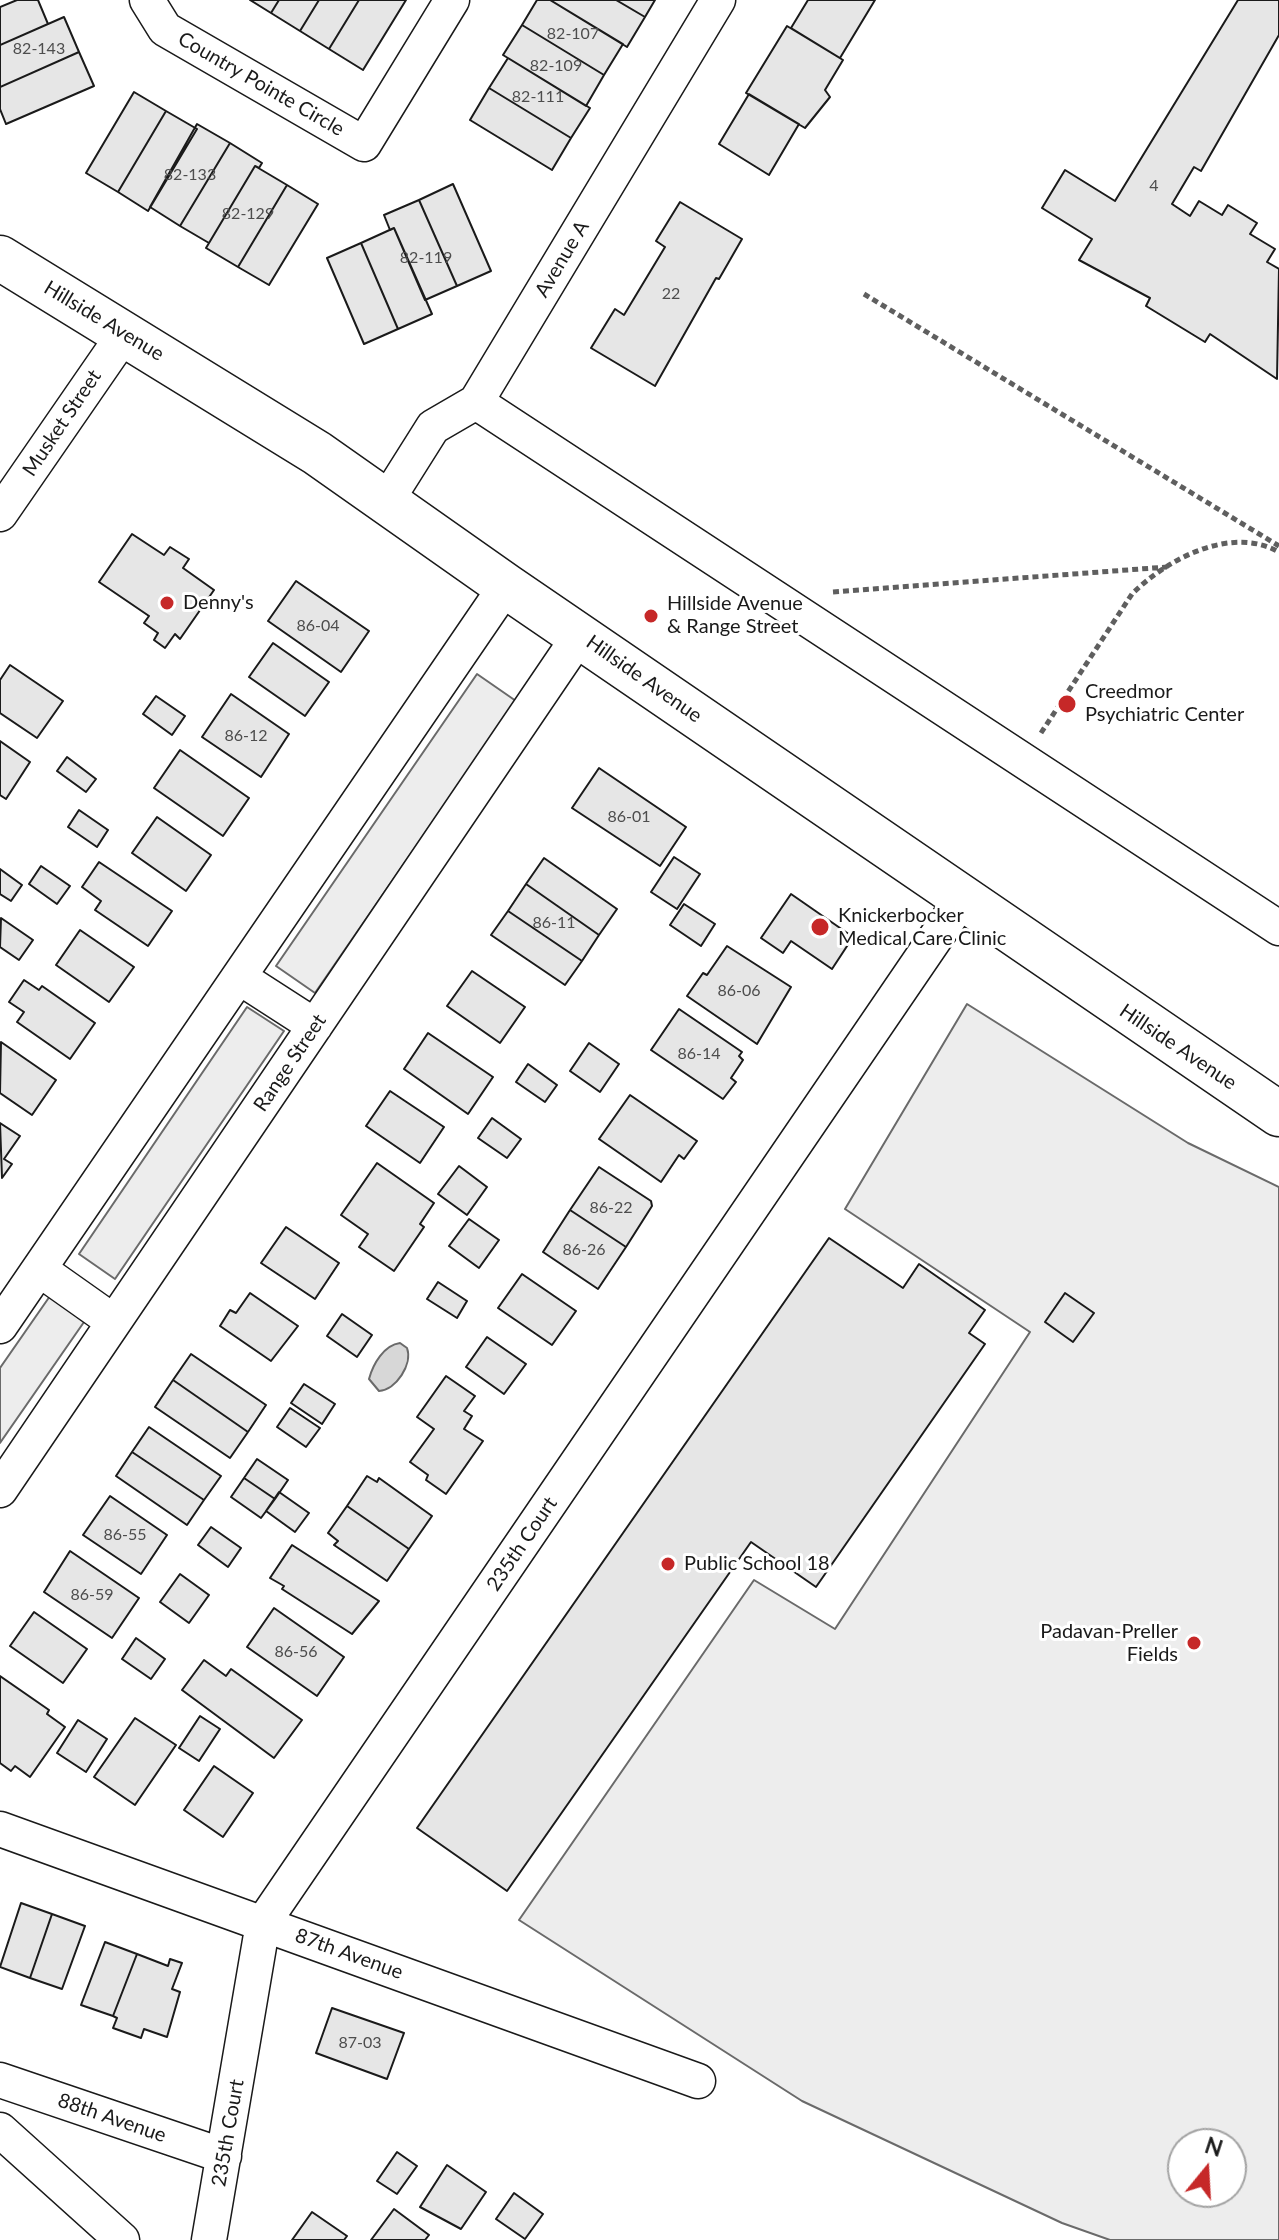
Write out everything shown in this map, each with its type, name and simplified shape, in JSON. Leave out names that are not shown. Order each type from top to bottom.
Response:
[{"type":"main road","name":"Hillside Avenue","points":[[0,258],[125,333],[387,500],[506,586],[1279,1114]]},
{"type":"street","name":"Country Pointe Circle","points":[[147,0],[165,29],[364,144],[452,0]]},
{"type":"street","name":"Avenue A","points":[[387,500],[433,427],[476,402],[718,0]]},
{"type":"street","name":"Musket Street","points":[[0,514],[125,333]]},
{"type":"street","points":[[476,402],[1279,928]]},
{"type":"street","points":[[0,1326],[506,586]]},
{"type":"street","name":"Range Street","points":[[0,1490],[580,635]]},
{"type":"street","name":"235th Court","points":[[209,2240],[263,1923],[962,899]]},
{"type":"street","points":[[239,977],[315,1026]]},
{"type":"street","points":[[39,1269],[114,1322]]},
{"type":"street","name":"87th Avenue","points":[[0,1829],[698,2081]]},
{"type":"street","name":"88th Avenue","points":[[0,2080],[224,2156]]},
{"type":"street","points":[[0,2130],[122,2240]]},
{"type":"path","points":[[864,294],[1279,549]]},
{"type":"path","points":[[1023,760],[1132,594],[1167,567],[1199,550],[1230,542],[1279,549]]},
{"type":"path","points":[[773,597],[1167,567]]},
{"type":"shaded area","points":[[477,674],[516,701],[315,993],[276,966]]},
{"type":"shaded area","points":[[967,1004],[1188,1143],[1279,1187],[1279,2240],[1110,2240],[1062,2223],[802,2101],[519,1920],[754,1580],[835,1629],[1030,1332],[845,1209]]},
{"type":"shaded area","points":[[247,1007],[284,1031],[115,1279],[79,1254]]},
{"type":"shaded area","points":[[50,1296],[84,1322],[0,1443],[0,1368]]},
{"type":"shaded area","points":[[400,1343],[407,1348],[408,1354],[402,1375],[391,1386],[379,1391],[369,1379],[373,1367],[384,1351]]},
{"type":"building","points":[[17,0],[38,0],[48,24],[0,45],[0,7]]},
{"type":"building","points":[[250,0],[279,0],[271,13]]},
{"type":"building","points":[[279,0],[319,0],[300,31],[271,13]]},
{"type":"building","points":[[319,0],[359,0],[329,49],[300,31]]},
{"type":"building","points":[[359,0],[406,0],[363,70],[329,49]]},
{"type":"building","points":[[537,0],[550,0],[623,44],[604,75],[522,25]]},
{"type":"building","points":[[550,0],[616,0],[645,17],[627,47]]},
{"type":"building","points":[[616,0],[655,0],[645,17]]},
{"type":"building","points":[[808,0],[875,0],[840,58],[791,28]]},
{"type":"building","points":[[1238,0],[1279,0],[1279,35],[1201,171],[1194,167],[1172,204],[1190,216],[1199,201],[1222,215],[1228,205],[1257,223],[1250,234],[1275,249],[1267,262],[1279,269],[1277,379],[1210,334],[1205,342],[1146,306],[1150,298],[1079,260],[1092,239],[1042,208],[1065,170],[1115,201]]},
{"type":"building","points":[[64,17],[79,52],[0,87],[0,45]]},
{"type":"building","points":[[522,25],[604,75],[586,106],[503,55]]},
{"type":"building","points":[[787,26],[843,60],[825,90],[830,97],[805,128],[746,93]]},
{"type":"building","points":[[79,52],[94,86],[6,124],[0,109],[0,87]]},
{"type":"building","points":[[508,58],[590,108],[571,138],[489,88]]},
{"type":"building","points":[[489,88],[571,138],[552,170],[470,120]]},
{"type":"building","points":[[134,92],[166,111],[118,192],[86,173]]},
{"type":"building","points":[[749,94],[799,124],[769,175],[719,144]]},
{"type":"building","points":[[166,111],[197,129],[148,211],[118,192]]},
{"type":"building","points":[[197,124],[230,143],[180,226],[150,207]]},
{"type":"building","points":[[230,143],[262,163],[259,168],[255,166],[209,243],[180,226]]},
{"type":"building","points":[[255,166],[287,185],[238,267],[206,248]]},
{"type":"building","points":[[453,184],[491,271],[457,286],[419,200]]},
{"type":"building","points":[[287,185],[318,204],[269,285],[238,267]]},
{"type":"building","points":[[419,200],[457,286],[425,300],[394,228],[390,230],[384,215]]},
{"type":"building","points":[[680,202],[742,239],[719,279],[716,278],[655,386],[591,348],[615,309],[624,315],[665,247],[656,241]]},
{"type":"building","points":[[394,228],[432,314],[398,329],[361,243]]},
{"type":"building","points":[[361,243],[398,329],[364,344],[327,258]]},
{"type":"building","name":"Denny's","points":[[132,534],[164,555],[170,547],[189,559],[183,568],[214,590],[180,639],[175,634],[165,648],[154,640],[158,633],[144,623],[149,616],[99,582]]},
{"type":"building","points":[[296,581],[369,631],[341,672],[268,621]]},
{"type":"building","points":[[273,643],[329,682],[305,716],[249,677]]},
{"type":"building","points":[[10,665],[63,701],[37,738],[0,713],[0,680]]},
{"type":"building","points":[[231,694],[289,734],[261,777],[202,737]]},
{"type":"building","points":[[156,696],[185,716],[172,735],[143,714]]},
{"type":"building","points":[[0,741],[30,762],[6,799],[0,795]]},
{"type":"building","points":[[180,750],[249,798],[223,836],[154,788]]},
{"type":"building","points":[[67,757],[96,779],[86,792],[57,771]]},
{"type":"building","points":[[599,768],[686,827],[660,866],[572,808]]},
{"type":"building","points":[[79,810],[108,830],[97,847],[68,827]]},
{"type":"building","points":[[157,817],[211,855],[186,891],[132,853]]},
{"type":"building","points":[[674,857],[700,874],[677,909],[651,892]]},
{"type":"building","points":[[544,858],[617,909],[599,935],[526,884]]},
{"type":"building","points":[[99,862],[172,911],[148,946],[95,910],[101,901],[82,887]]},
{"type":"building","points":[[41,866],[70,886],[57,904],[29,884]]},
{"type":"building","points":[[0,869],[22,885],[11,901],[0,894]]},
{"type":"building","points":[[526,884],[599,935],[582,961],[508,911]]},
{"type":"building","points":[[791,894],[853,937],[832,969],[791,941],[783,953],[761,938]]},
{"type":"building","points":[[684,904],[715,924],[701,946],[670,925]]},
{"type":"building","points":[[508,911],[582,961],[565,985],[491,935]]},
{"type":"building","points":[[1,918],[33,940],[19,960],[0,947]]},
{"type":"building","points":[[80,930],[134,967],[109,1002],[56,965]]},
{"type":"building","points":[[727,946],[791,987],[757,1044],[687,996],[703,973],[707,975]]},
{"type":"building","points":[[472,971],[525,1007],[500,1043],[447,1006]]},
{"type":"building","points":[[24,980],[39,990],[42,986],[95,1023],[70,1059],[17,1022],[24,1012],[9,1002]]},
{"type":"building","points":[[679,1009],[742,1052],[739,1056],[743,1060],[731,1078],[736,1082],[723,1099],[651,1050]]},
{"type":"building","points":[[428,1033],[493,1077],[468,1114],[404,1069]]},
{"type":"building","points":[[1,1042],[56,1080],[32,1115],[0,1093]]},
{"type":"building","points":[[589,1043],[619,1064],[600,1092],[570,1071]]},
{"type":"building","points":[[528,1064],[557,1085],[545,1102],[516,1082]]},
{"type":"building","points":[[390,1091],[444,1127],[420,1163],[366,1126]]},
{"type":"building","points":[[630,1095],[697,1141],[684,1159],[679,1155],[661,1182],[599,1139]]},
{"type":"building","points":[[492,1118],[521,1139],[507,1158],[478,1138]]},
{"type":"building","points":[[0,1123],[20,1136],[4,1159],[12,1164],[2,1178]]},
{"type":"building","points":[[377,1163],[434,1203],[420,1224],[424,1227],[394,1271],[359,1247],[368,1234],[341,1215]]},
{"type":"building","points":[[459,1166],[487,1187],[467,1215],[438,1194]]},
{"type":"building","points":[[599,1167],[651,1201],[652,1206],[626,1247],[570,1210]]},
{"type":"building","points":[[570,1210],[626,1247],[598,1289],[543,1252]]},
{"type":"building","points":[[469,1219],[499,1240],[479,1268],[449,1246]]},
{"type":"building","points":[[286,1227],[339,1263],[315,1299],[261,1263]]},
{"type":"building","name":"Public School 18","points":[[829,1238],[903,1288],[919,1264],[985,1310],[969,1333],[985,1344],[816,1587],[751,1542],[507,1891],[417,1828]]},
{"type":"building","points":[[522,1274],[576,1311],[552,1345],[498,1308]]},
{"type":"building","points":[[438,1282],[467,1301],[457,1318],[427,1299]]},
{"type":"building","points":[[250,1293],[298,1326],[271,1361],[220,1326],[230,1310],[236,1313]]},
{"type":"building","points":[[1065,1293],[1094,1313],[1073,1342],[1045,1322]]},
{"type":"building","points":[[342,1314],[372,1335],[357,1357],[327,1336]]},
{"type":"building","points":[[487,1337],[526,1364],[504,1394],[466,1367]]},
{"type":"building","points":[[191,1354],[266,1405],[248,1432],[173,1380]]},
{"type":"building","points":[[446,1376],[475,1396],[464,1411],[472,1416],[464,1429],[483,1441],[446,1494],[426,1480],[428,1475],[410,1462],[434,1429],[417,1417]]},
{"type":"building","points":[[173,1380],[248,1432],[230,1458],[155,1407]]},
{"type":"building","points":[[304,1384],[335,1404],[322,1424],[291,1403]]},
{"type":"building","points":[[290,1408],[320,1428],[306,1447],[277,1427]]},
{"type":"building","points":[[149,1427],[221,1476],[204,1500],[132,1452]]},
{"type":"building","points":[[132,1452],[204,1500],[187,1525],[116,1476]]},
{"type":"building","points":[[257,1459],[288,1480],[275,1499],[244,1478]]},
{"type":"building","points":[[367,1476],[377,1482],[379,1478],[432,1516],[409,1549],[347,1506]]},
{"type":"building","points":[[244,1478],[275,1499],[261,1518],[231,1497]]},
{"type":"building","points":[[279,1492],[309,1513],[295,1532],[266,1511]]},
{"type":"building","points":[[110,1496],[167,1535],[141,1574],[83,1535]]},
{"type":"building","points":[[347,1506],[409,1549],[387,1581],[334,1545],[338,1541],[328,1533]]},
{"type":"building","points":[[211,1527],[241,1548],[228,1567],[198,1545]]},
{"type":"building","points":[[292,1545],[379,1601],[352,1634],[270,1578]]},
{"type":"building","points":[[70,1551],[139,1598],[112,1638],[44,1592]]},
{"type":"building","points":[[180,1574],[209,1595],[189,1623],[160,1602]]},
{"type":"building","points":[[274,1608],[344,1657],[317,1696],[247,1647]]},
{"type":"building","points":[[34,1612],[87,1649],[63,1683],[10,1646]]},
{"type":"building","points":[[136,1638],[165,1659],[151,1679],[122,1659]]},
{"type":"building","points":[[204,1660],[226,1676],[231,1669],[302,1720],[274,1758],[182,1690]]},
{"type":"building","points":[[0,1676],[49,1710],[47,1714],[65,1727],[30,1777],[15,1766],[11,1771],[0,1763]]},
{"type":"building","points":[[200,1716],[220,1729],[199,1761],[179,1748]]},
{"type":"building","points":[[135,1718],[176,1745],[135,1805],[94,1777]]},
{"type":"building","points":[[78,1720],[107,1739],[86,1772],[57,1753]]},
{"type":"building","points":[[214,1766],[253,1793],[223,1837],[184,1810]]},
{"type":"building","points":[[21,1903],[52,1914],[30,1978],[0,1967]]},
{"type":"building","points":[[52,1914],[85,1926],[62,1989],[30,1978]]},
{"type":"building","points":[[105,1942],[137,1954],[113,2016],[81,2005]]},
{"type":"building","points":[[137,1954],[168,1966],[170,1959],[182,1963],[172,1989],[180,1992],[167,2037],[144,2029],[141,2038],[113,2028],[117,2018],[113,2016]]},
{"type":"building","points":[[332,2008],[404,2033],[387,2079],[316,2053]]},
{"type":"building","points":[[397,2152],[417,2166],[397,2194],[377,2181]]},
{"type":"building","points":[[447,2165],[486,2192],[461,2229],[420,2207]]},
{"type":"building","points":[[514,2193],[543,2214],[525,2239],[496,2219]]},
{"type":"building","points":[[394,2209],[429,2235],[425,2240],[371,2240]]},
{"type":"building","points":[[312,2212],[347,2236],[344,2240],[292,2240]]},
{"type":"place","name":"Denny's","points":[[167,603]]},
{"type":"place","name":"Hillside Avenue & Range Street","points":[[651,616]]},
{"type":"place","name":"Creedmor Psychiatric Center","points":[[1067,704]]},
{"type":"place","name":"Knickerbocker Medical Care Clinic","points":[[820,927]]},
{"type":"place","name":"Public School 18","points":[[668,1564]]},
{"type":"place","name":"Padavan-Preller Fields","points":[[1194,1643]]}]
